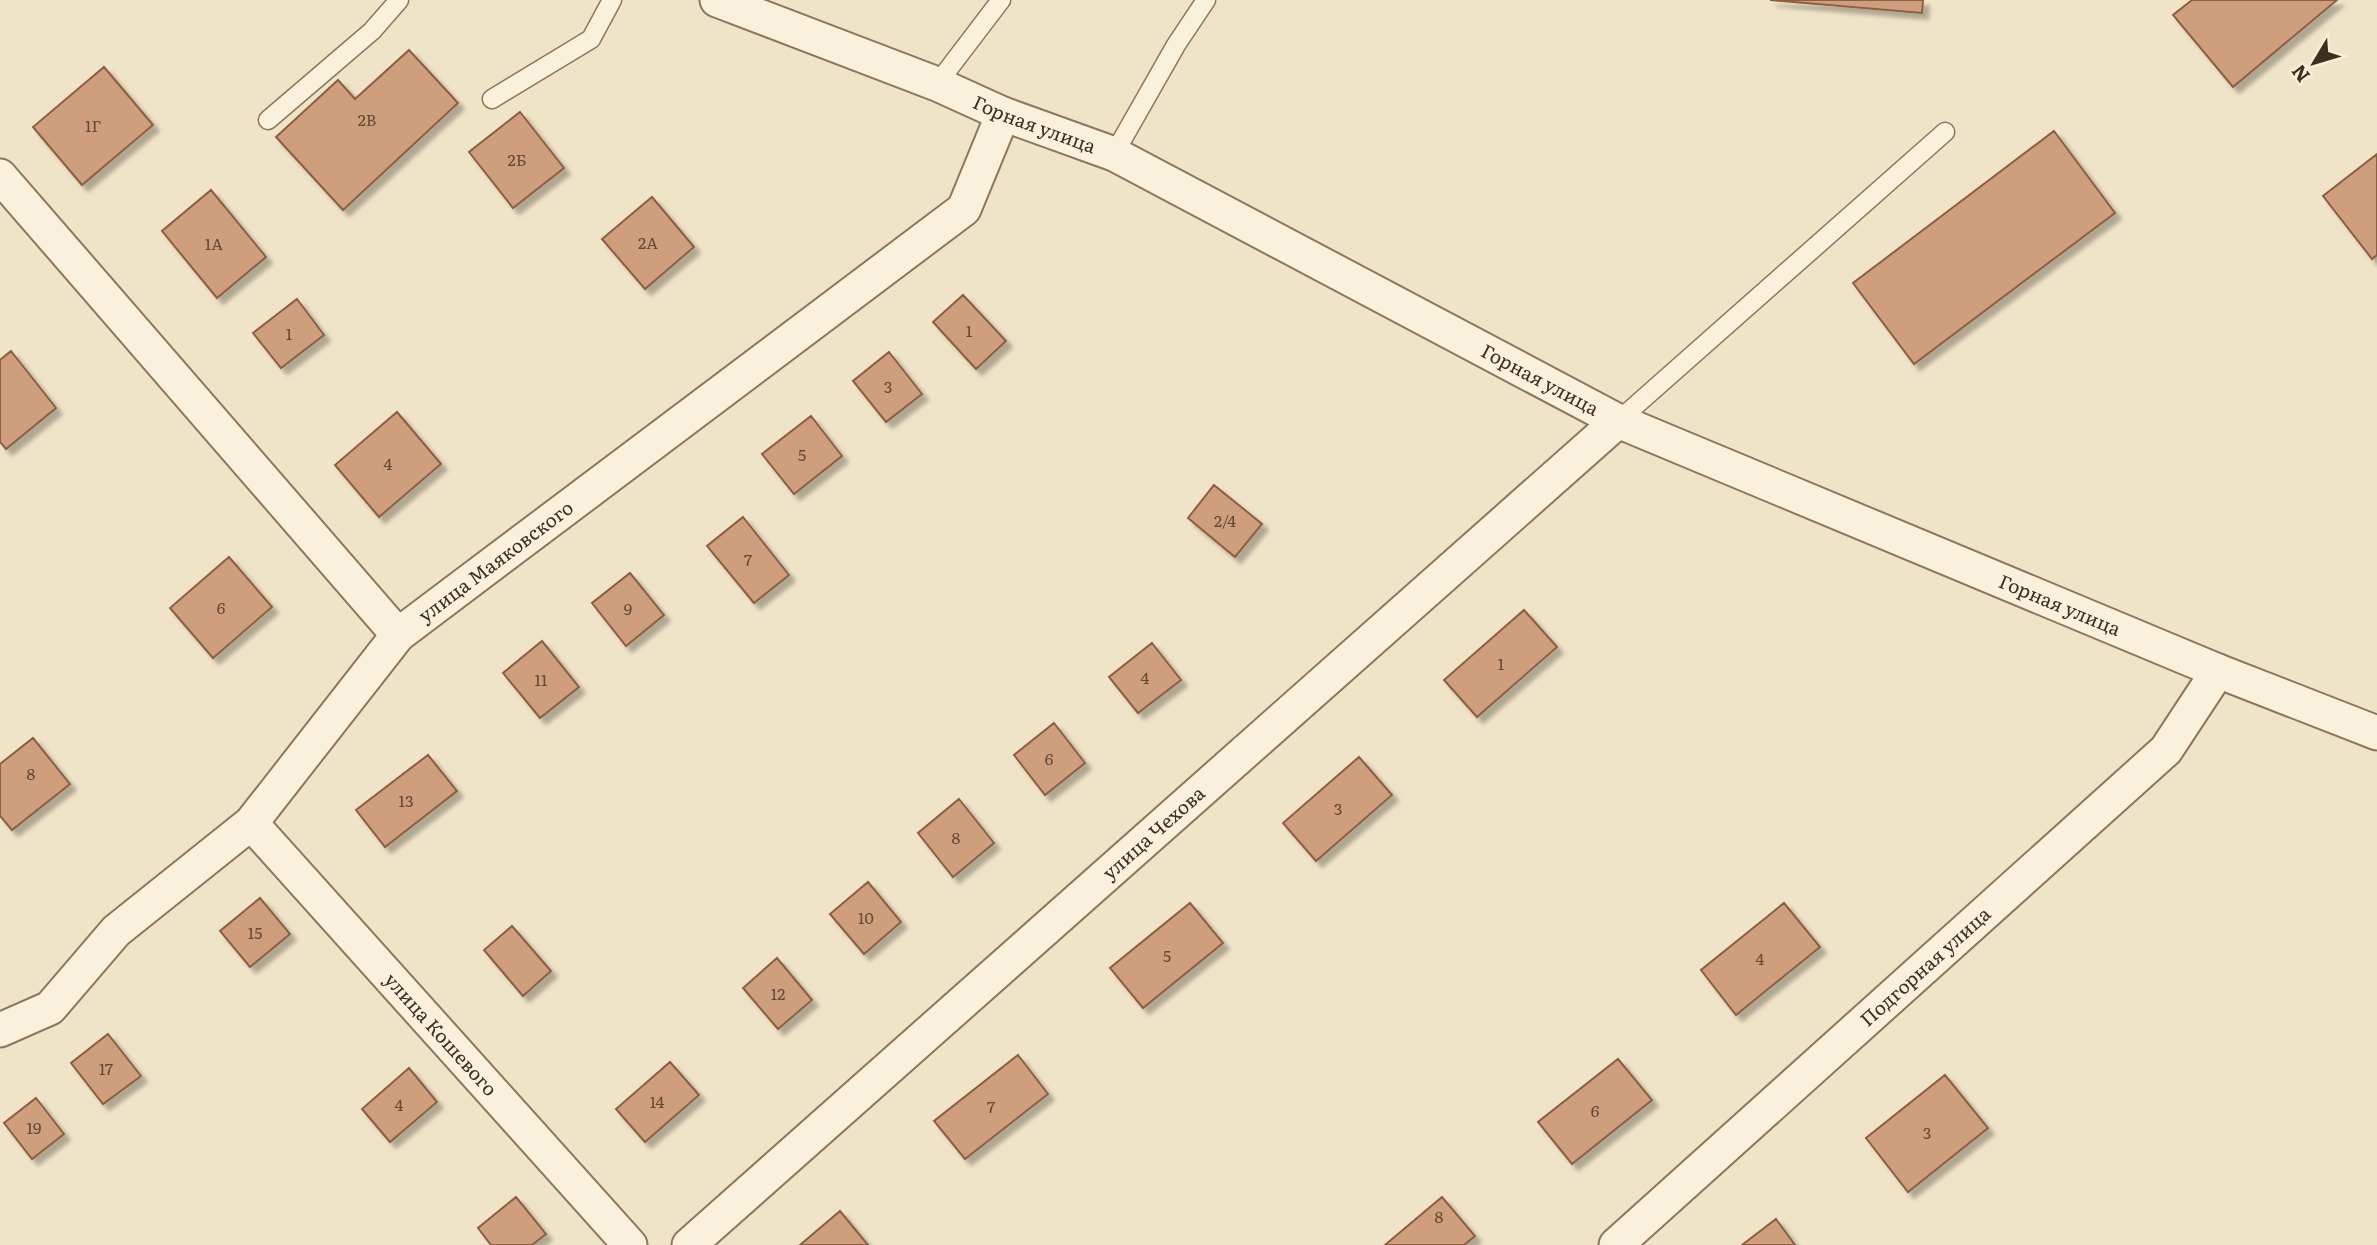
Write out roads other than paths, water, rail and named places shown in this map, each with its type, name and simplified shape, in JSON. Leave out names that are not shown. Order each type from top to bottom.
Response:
[{"type":"street","name":"Горная улица","points":[[717,0],[937,84],[1003,114],[1114,155],[1618,421],[2218,671],[2377,733]]},
{"type":"street","name":"улица Маяковского","points":[[0,1030],[50,1008],[116,931],[251,823],[398,635],[964,209],[1003,114]]},
{"type":"street","points":[[0,176],[398,635]]},
{"type":"street","name":"улица Чехова","points":[[689,1245],[1618,421]]},
{"type":"street","name":"Подгорная улица","points":[[1616,1245],[2166,750],[2218,671]]},
{"type":"street","name":"улица Кошевого","points":[[251,823],[630,1245]]},
{"type":"lane","points":[[268,120],[372,31],[399,0]]},
{"type":"lane","points":[[492,99],[591,39],[612,0]]},
{"type":"lane","points":[[937,84],[1001,0]]},
{"type":"lane","points":[[1114,155],[1176,45],[1206,0]]},
{"type":"lane","points":[[1618,421],[1945,132]]}]
